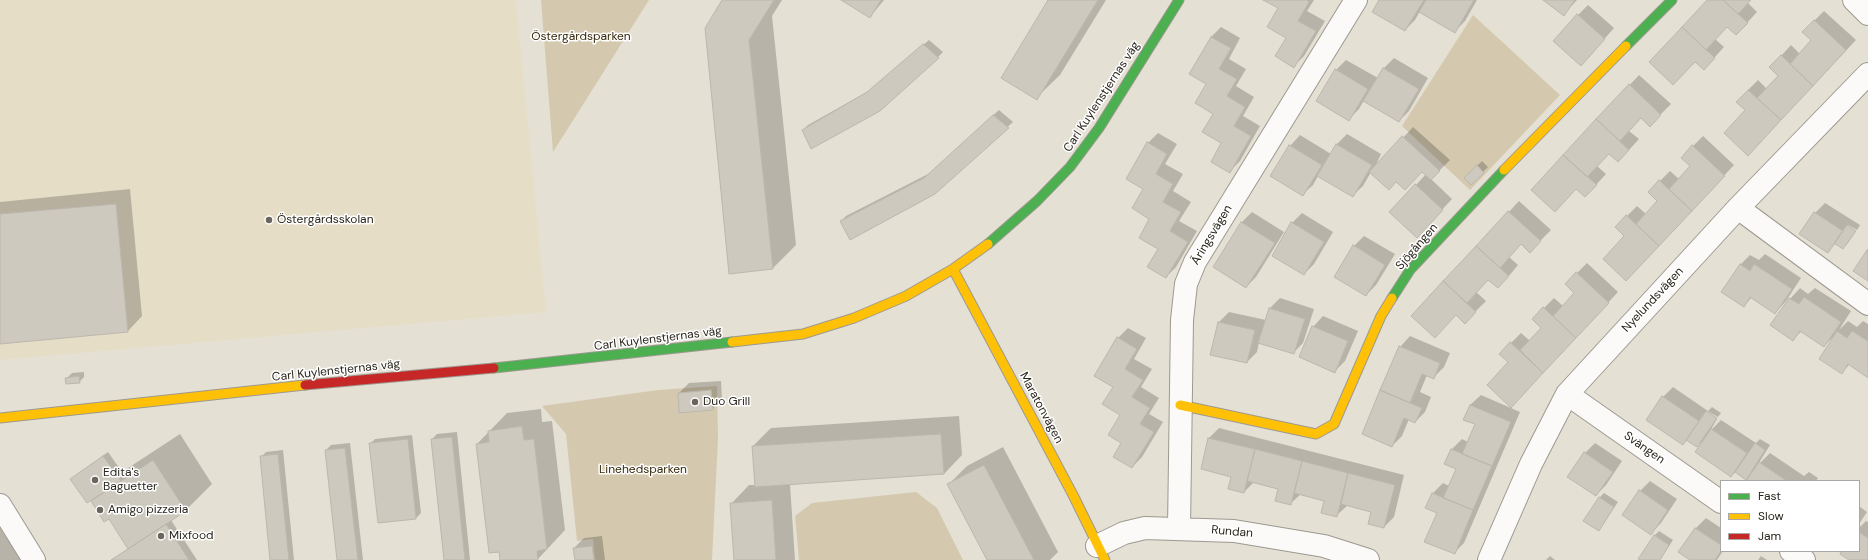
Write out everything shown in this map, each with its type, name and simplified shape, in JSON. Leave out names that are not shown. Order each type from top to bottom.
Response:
[{"type":"street","name":"Carl Kuylenstjernas väg","points":[[0,418],[365,379],[546,364],[803,334],[854,318],[906,296],[953,269],[992,241],[1026,211],[1070,167],[1099,128],[1179,0]]},
{"type":"street","name":"Äringsvägen","points":[[1179,528],[1182,320],[1186,284],[1195,262],[1356,0]]},
{"type":"street","name":"Sjögången","points":[[1180,405],[1316,434],[1334,424],[1381,316],[1410,270],[1590,81],[1672,0]]},
{"type":"street","points":[[1854,0],[1868,14]]},
{"type":"street","name":"Nyelundsvägen","points":[[1489,560],[1531,464],[1567,394],[1738,208],[1868,74]]},
{"type":"street","points":[[1738,208],[1868,304]]},
{"type":"street","name":"Maratonvägen","points":[[953,269],[1073,495],[1101,553]]},
{"type":"street","name":"Svängen","points":[[1567,394],[1720,501]]},
{"type":"street","points":[[0,505],[34,560]]},
{"type":"street","name":"Rundan","points":[[1101,553],[1124,533],[1145,528],[1179,528],[1234,531],[1289,539],[1324,546],[1368,560]]},
{"type":"street","points":[[1792,552],[1804,560]]},
{"type":"shaded area","name":"Östergårdsskolan","points":[[0,0],[516,0],[546,312],[0,360]]},
{"type":"green space","name":"Östergårdsparken","points":[[541,0],[649,0],[553,152]]},
{"type":"green space","points":[[1473,15],[1560,95],[1470,190],[1402,126]]},
{"type":"green space","name":"Linehedsparken","points":[[717,386],[718,438],[712,560],[595,560],[593,539],[577,541],[566,434],[542,406],[658,390]]},
{"type":"green space","points":[[916,492],[937,508],[963,560],[799,560],[795,516],[812,503]]},
{"type":"building","points":[[722,0],[774,0],[749,40],[773,269],[729,274],[705,28]]},
{"type":"building","points":[[841,0],[881,0],[870,18]]},
{"type":"building","points":[[1048,0],[1098,0],[1037,100],[1001,78]]},
{"type":"building","points":[[1263,0],[1307,0],[1309,2],[1298,21],[1316,31],[1294,68],[1275,56],[1286,38],[1267,27],[1278,8]]},
{"type":"building","points":[[1379,0],[1424,0],[1405,31],[1372,12]]},
{"type":"building","points":[[1426,0],[1474,0],[1455,33],[1419,12]]},
{"type":"building","points":[[1543,0],[1575,0],[1564,16]]},
{"type":"building","points":[[1707,0],[1723,0],[1748,23],[1736,35],[1727,27],[1706,50],[1682,27]]},
{"type":"building","points":[[1723,0],[1751,0],[1738,14]]},
{"type":"building","points":[[1577,14],[1605,39],[1581,66],[1553,41]]},
{"type":"building","points":[[1814,20],[1846,50],[1813,86],[1790,64],[1811,40],[1802,32]]},
{"type":"building","points":[[1682,27],[1715,58],[1704,70],[1695,62],[1673,85],[1649,62]]},
{"type":"building","points":[[1211,37],[1231,48],[1219,69],[1237,79],[1227,96],[1245,107],[1234,126],[1251,136],[1230,173],[1211,162],[1221,143],[1202,132],[1213,114],[1195,103],[1206,84],[1189,74]]},
{"type":"building","points":[[923,44],[939,58],[880,111],[811,149],[802,130],[867,92]]},
{"type":"building","points":[[1781,55],[1813,86],[1781,120],[1757,98],[1778,76],[1769,67]]},
{"type":"building","points":[[1383,68],[1419,89],[1399,122],[1363,101]]},
{"type":"building","points":[[1335,69],[1368,89],[1349,121],[1316,101]]},
{"type":"building","points":[[1629,84],[1661,115],[1650,127],[1641,118],[1620,141],[1596,119]]},
{"type":"building","points":[[1748,90],[1781,120],[1748,156],[1724,133],[1745,110],[1736,102]]},
{"type":"building","points":[[993,115],[1009,128],[935,194],[850,240],[840,221],[924,178]]},
{"type":"building","points":[[1596,119],[1629,150],[1618,162],[1609,154],[1587,177],[1563,155]]},
{"type":"building","points":[[1402,136],[1440,171],[1431,180],[1422,172],[1405,190],[1396,182],[1389,190],[1369,172]]},
{"type":"building","points":[[1147,142],[1167,154],[1156,174],[1173,184],[1163,202],[1181,212],[1170,231],[1188,242],[1166,278],[1147,267],[1158,249],[1139,238],[1149,219],[1132,208],[1143,189],[1126,179]]},
{"type":"building","points":[[1336,144],[1372,165],[1353,197],[1317,176]]},
{"type":"building","points":[[1289,145],[1322,165],[1303,196],[1270,176]]},
{"type":"building","points":[[1692,145],[1725,176],[1692,211],[1669,189],[1690,166],[1681,158]]},
{"type":"building","points":[[1563,155],[1597,185],[1585,197],[1576,189],[1555,212],[1531,190]]},
{"type":"building","points":[[1477,165],[1484,173],[1471,185],[1464,178]]},
{"type":"building","points":[[1659,180],[1692,211],[1659,246],[1636,224],[1657,201],[1648,192]]},
{"type":"building","points":[[1415,184],[1443,210],[1417,238],[1389,212]]},
{"type":"building","points":[[116,204],[128,332],[0,344],[0,214]]},
{"type":"building","points":[[1508,211],[1541,241],[1530,253],[1521,244],[1500,268],[1476,246]]},
{"type":"building","points":[[1814,212],[1843,231],[1828,253],[1799,234]]},
{"type":"building","points":[[1626,215],[1659,246],[1626,281],[1603,259],[1624,236],[1615,227]]},
{"type":"building","points":[[1241,222],[1275,243],[1246,288],[1213,267]]},
{"type":"building","points":[[1291,222],[1324,242],[1304,275],[1272,256]]},
{"type":"building","points":[[1847,225],[1856,231],[1843,249],[1834,243]]},
{"type":"building","points":[[1353,245],[1385,265],[1366,296],[1334,277]]},
{"type":"building","points":[[1476,246],[1509,276],[1498,288],[1488,280],[1467,303],[1443,281]]},
{"type":"building","points":[[1868,250],[1868,281],[1853,271]]},
{"type":"building","points":[[1740,264],[1750,271],[1754,264],[1792,289],[1775,314],[1750,297],[1744,307],[1721,292]]},
{"type":"building","points":[[1576,272],[1609,303],[1576,338],[1553,316],[1574,293],[1565,284]]},
{"type":"building","points":[[1443,281],[1476,312],[1465,324],[1456,315],[1435,338],[1411,316]]},
{"type":"building","points":[[1804,297],[1841,322],[1824,347],[1800,331],[1793,341],[1770,325],[1789,298],[1799,304]]},
{"type":"building","points":[[1543,307],[1576,338],[1543,373],[1520,350],[1541,328],[1532,319]]},
{"type":"building","points":[[1269,308],[1305,319],[1294,354],[1258,343]]},
{"type":"building","points":[[1218,322],[1255,330],[1247,363],[1210,355]]},
{"type":"building","points":[[1312,326],[1348,341],[1335,373],[1299,357]]},
{"type":"building","points":[[1837,331],[1847,338],[1852,331],[1868,341],[1868,378],[1848,364],[1842,374],[1819,359]]},
{"type":"building","points":[[1117,337],[1137,349],[1125,369],[1143,380],[1132,397],[1150,408],[1140,424],[1154,432],[1132,468],[1113,457],[1121,443],[1108,435],[1120,415],[1102,404],[1113,387],[1094,376]]},
{"type":"building","points":[[1510,342],[1543,373],[1511,408],[1487,385],[1508,362],[1499,354]]},
{"type":"building","points":[[1399,346],[1440,363],[1434,379],[1422,374],[1410,403],[1380,390]]},
{"type":"building","points":[[79,376],[80,383],[66,384],[65,378]]},
{"type":"building","name":"Duo Grill","points":[[711,390],[713,410],[679,413],[678,393]]},
{"type":"building","points":[[1380,390],[1422,408],[1415,423],[1404,418],[1392,447],[1362,434]]},
{"type":"building","points":[[1662,396],[1699,421],[1683,445],[1646,420]]},
{"type":"building","points":[[1470,405],[1511,422],[1492,466],[1462,454],[1475,424],[1463,420]]},
{"type":"building","points":[[1706,411],[1717,418],[1697,447],[1686,440]]},
{"type":"building","points":[[522,426],[524,440],[534,439],[547,549],[537,551],[538,560],[500,560],[499,552],[489,553],[476,444],[489,442],[488,431]]},
{"type":"building","points":[[1711,429],[1747,453],[1731,477],[1695,452]]},
{"type":"building","points":[[941,434],[944,474],[755,487],[752,446]]},
{"type":"building","points":[[452,437],[465,560],[444,560],[431,439]]},
{"type":"building","points":[[1208,438],[1255,449],[1244,493],[1228,489],[1231,477],[1201,469]]},
{"type":"building","points":[[408,439],[416,519],[378,523],[369,443]]},
{"type":"building","points":[[1755,443],[1765,450],[1746,480],[1735,472]]},
{"type":"building","points":[[345,448],[358,560],[337,560],[325,450]]},
{"type":"building","points":[[1255,449],[1302,461],[1291,505],[1275,501],[1278,489],[1247,481]]},
{"type":"building","points":[[1451,449],[1492,466],[1473,510],[1443,498],[1456,469],[1444,464]]},
{"type":"building","points":[[1584,452],[1613,472],[1596,496],[1567,477]]},
{"type":"building","points":[[278,454],[289,560],[270,560],[260,456]]},
{"type":"building","name":"Edita's Baguetter","points":[[103,456],[121,481],[87,503],[70,479]]},
{"type":"building","points":[[153,460],[186,511],[128,549],[109,519],[104,522],[91,501]]},
{"type":"building","points":[[1302,461],[1348,473],[1337,517],[1321,513],[1324,501],[1294,493]]},
{"type":"building","points":[[1759,462],[1786,480],[1747,480]]},
{"type":"building","points":[[984,465],[1034,560],[987,560],[947,484]]},
{"type":"building","points":[[1348,473],[1395,485],[1384,528],[1368,524],[1371,512],[1341,504]]},
{"type":"building","points":[[1639,490],[1668,510],[1651,535],[1622,515]]},
{"type":"building","points":[[1432,493],[1473,510],[1455,554],[1424,542],[1437,513],[1425,508]]},
{"type":"building","points":[[1599,497],[1614,507],[1599,531],[1583,521]]},
{"type":"building","points":[[772,500],[776,560],[734,560],[730,503]]},
{"type":"building","name":"Mixfood","points":[[166,524],[189,560],[111,560],[128,549]]},
{"type":"building","points":[[1695,528],[1720,544],[1720,552],[1715,560],[1690,560],[1678,552]]},
{"type":"building","points":[[1860,533],[1868,538],[1868,560],[1849,560],[1840,554],[1841,552],[1860,552]]},
{"type":"building","points":[[1654,535],[1669,545],[1660,560],[1638,559]]},
{"type":"building","points":[[592,546],[594,560],[575,560],[573,548]]},
{"type":"traffic: fast","points":[[988,244],[1037,201],[1070,167],[1099,128],[1179,0]]},
{"type":"traffic: fast","points":[[1626,46],[1672,0]]},
{"type":"traffic: fast","points":[[1392,298],[1410,270],[1504,170]]},
{"type":"traffic: fast","points":[[494,368],[732,342]]},
{"type":"traffic: slow","points":[[1504,170],[1626,46]]},
{"type":"traffic: slow","points":[[732,342],[803,334],[854,318],[906,296],[953,269],[988,244]]},
{"type":"traffic: slow","points":[[953,269],[1073,495],[1105,560]]},
{"type":"traffic: slow","points":[[1180,405],[1316,434],[1334,424],[1381,316],[1392,298]]},
{"type":"traffic: slow","points":[[0,418],[305,385]]},
{"type":"traffic: jam","points":[[305,385],[494,368]]},
{"type":"place","name":"Östergårdsskolan","points":[[269,220]]},
{"type":"place","name":"Duo Grill","points":[[695,402]]},
{"type":"place","name":"Edita's Baguetter","points":[[95,480]]},
{"type":"place","name":"Amigo pizzeria","points":[[100,510]]},
{"type":"place","name":"Mixfood","points":[[161,536]]}]
